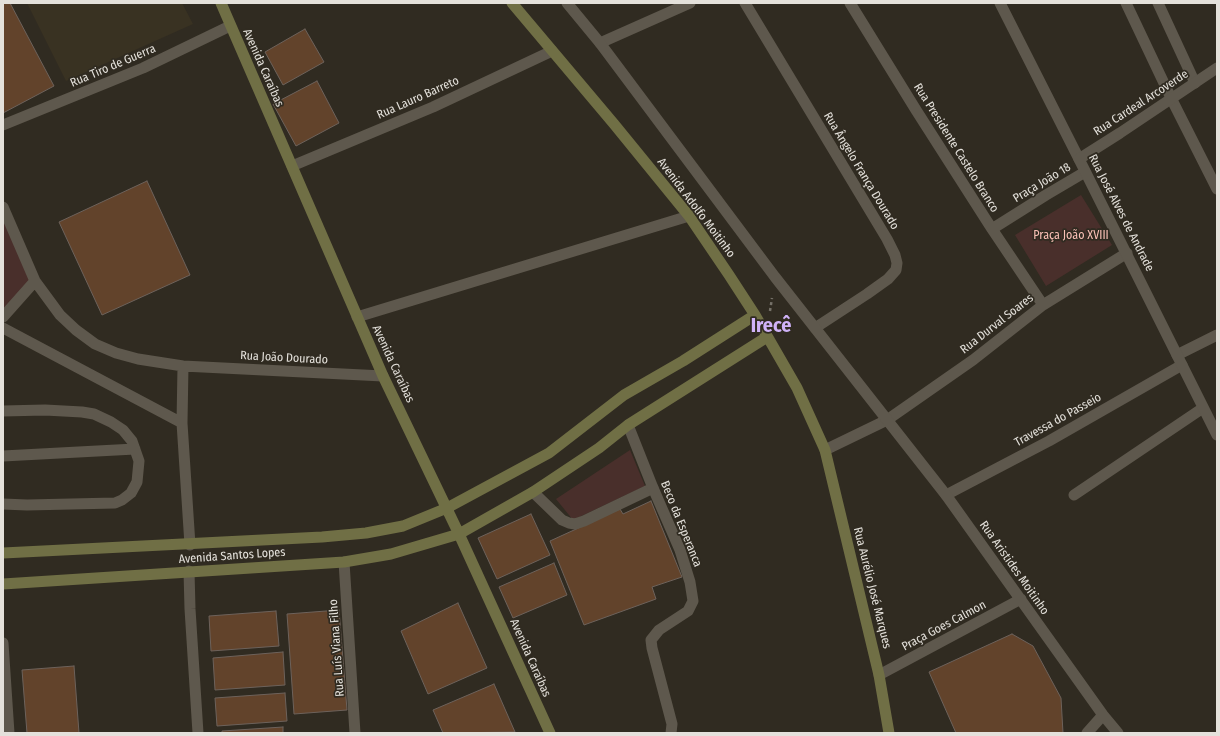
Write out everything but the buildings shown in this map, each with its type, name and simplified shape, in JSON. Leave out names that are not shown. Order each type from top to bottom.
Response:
[{"type":"main road","name":"Avenida Caraíbas","points":[[221,3],[383,376],[447,508],[550,733]]},
{"type":"main road","name":"Avenida Adolfo Moitinho","points":[[512,3],[689,216],[755,315],[797,388],[825,450]]},
{"type":"main road","name":"Avenida Santos Lopes","points":[[3,553],[190,545],[322,537],[366,533],[404,526],[447,508],[549,453],[624,395],[683,361],[755,315]]},
{"type":"main road","name":"Avenida Santos Lopes","points":[[3,584],[344,562],[391,554],[459,534],[533,492],[599,448],[628,425],[767,337]]},
{"type":"main road","name":"Rua Aurélio José Marques","points":[[825,450],[879,676],[889,733]]},
{"type":"street","name":"Avenida Adolfo Moitinho","points":[[567,3],[600,43],[775,277],[887,420]]},
{"type":"street","points":[[600,43],[690,3]]},
{"type":"street","name":"Rua Ângelo França Dourado","points":[[745,3],[887,239],[897,263],[896,270],[888,279],[815,328]]},
{"type":"street","name":"Rua Presidente Castelo Branco","points":[[850,3],[992,229],[1043,305]]},
{"type":"street","name":"Rua José Alves de Andrade","points":[[1000,3],[1127,253],[1217,435]]},
{"type":"street","points":[[1126,3],[1171,98],[1217,189]]},
{"type":"street","points":[[1158,3],[1195,83]]},
{"type":"street","name":"Rua Tiro de Guerra","points":[[3,125],[143,68],[230,26]]},
{"type":"street","name":"Rua Lauro Barreto","points":[[292,166],[433,107],[552,51]]},
{"type":"street","name":"Rua Cardeal Arcoverde","points":[[1079,159],[1120,134],[1217,68]]},
{"type":"street","name":"Praça João 18","points":[[992,229],[1085,172]]},
{"type":"street","name":"Rua João Dourado","points":[[3,207],[35,281],[60,316],[95,344],[116,353],[138,359],[183,366],[383,376]]},
{"type":"street","points":[[358,317],[689,216]]},
{"type":"street","name":"Rua Durval Soares","points":[[825,450],[887,420],[973,360],[1043,305],[1127,253]]},
{"type":"street","points":[[3,317],[35,281]]},
{"type":"street","points":[[3,328],[182,423]]},
{"type":"street","name":"Travessa do Passeio","points":[[946,495],[1049,441],[1217,335]]},
{"type":"street","points":[[183,366],[182,423],[190,545]]},
{"type":"street","points":[[1074,495],[1203,408]]},
{"type":"street","points":[[3,411],[60,411],[94,414],[111,422],[123,430],[136,449],[139,461],[137,482],[131,493],[115,503],[3,504]]},
{"type":"street","name":"Rua Aristides Moitinho","points":[[887,420],[946,495],[1118,733]]},
{"type":"street","name":"Beco da Esperanca","points":[[628,425],[680,550],[690,582],[692,601],[688,611],[659,630],[651,640],[672,724],[672,733]]},
{"type":"street","points":[[3,456],[136,449]]},
{"type":"street","points":[[533,492],[562,520],[575,524],[653,488]]},
{"type":"street","name":"Rua Luís Viana Filho","points":[[344,562],[355,733]]},
{"type":"street","points":[[189,571],[198,733]]},
{"type":"street","name":"Praça Goes Calmon","points":[[879,676],[1021,600]]},
{"type":"street","points":[[3,643],[9,733]]},
{"type":"street","points":[[1087,733],[1104,715]]},
{"type":"path","points":[[767,337],[775,277]]},
{"type":"shaded area","points":[[27,3],[182,3],[193,24],[66,81]]},
{"type":"green space","name":"Praça João XVIII","points":[[1081,195],[1112,245],[1046,286],[1015,235]]},
{"type":"green space","points":[[3,216],[34,280],[3,314]]},
{"type":"green space","points":[[630,450],[645,486],[573,520],[556,499]]},
{"type":"district","name":"Irecê","points":[[771,326]]}]
